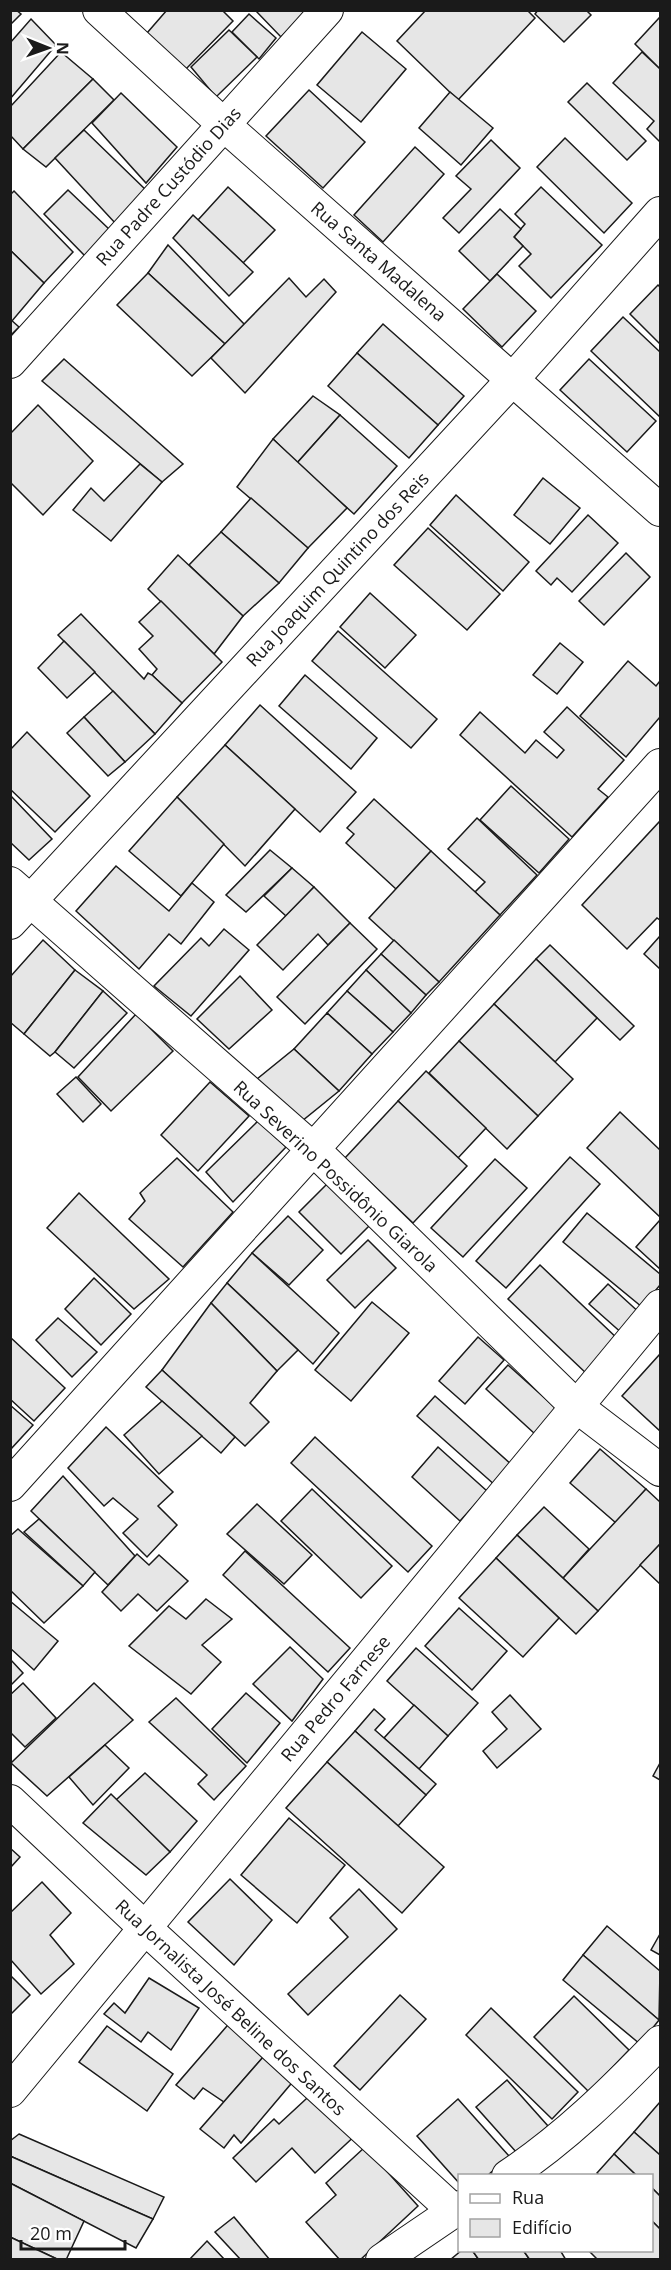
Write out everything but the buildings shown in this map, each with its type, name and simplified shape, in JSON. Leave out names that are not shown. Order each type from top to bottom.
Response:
[{"type":"street","name":"Rua Santa Madalena","points":[[99,10],[223,124],[660,510]]},
{"type":"street","name":"Rua Padre Custódio Dias","points":[[10,362],[327,10]]},
{"type":"street","name":"Rua Joaquim Quintino dos Reis","points":[[17,902],[513,379],[660,213]]},
{"type":"street","points":[[10,1485],[660,765]]},
{"type":"street","name":"Rua Severino Possidônio Giarola","points":[[17,902],[313,1149],[576,1406],[660,1470]]},
{"type":"street","name":"Rua Pedro Farnese","points":[[10,2091],[660,1306]]},
{"type":"street","name":"Rua Jornalista José Beline dos Santos","points":[[10,1801],[145,1928],[457,2209]]},
{"type":"street","points":[[510,2174],[540,2155],[605,2099],[660,2042]]},
{"type":"street","points":[[382,2259],[457,2209]]}]
